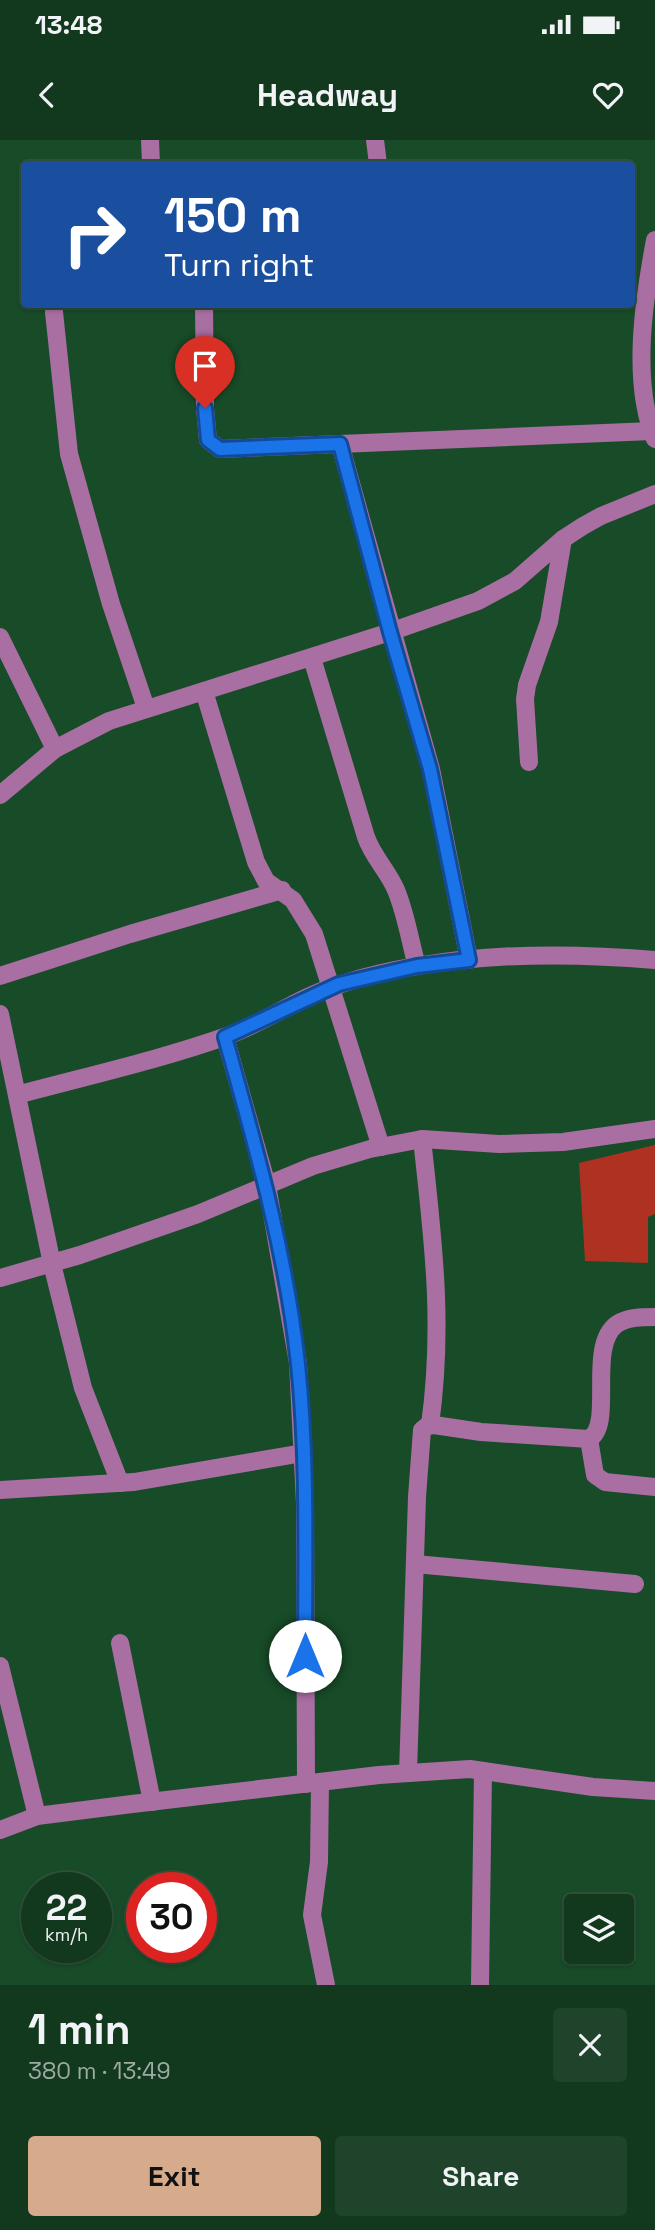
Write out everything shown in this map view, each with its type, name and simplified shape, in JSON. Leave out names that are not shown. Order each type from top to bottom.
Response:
[{"type":"street","points":[[150,140],[151,161]]},
{"type":"street","points":[[376,140],[378,161]]},
{"type":"street","points":[[204,308],[208,440],[220,449],[653,435],[645,406],[640,279],[655,240]]},
{"type":"street","points":[[54,312],[69,454],[111,604],[146,708]]},
{"type":"street","points":[[340,444],[430,769],[469,960]]},
{"type":"street","points":[[0,795],[55,749],[109,721],[313,658],[498,591],[515,581],[563,539],[601,516],[655,494]]},
{"type":"street","points":[[529,762],[525,699],[527,685],[549,622],[563,539]]},
{"type":"street","points":[[0,637],[55,749]]},
{"type":"street","points":[[313,658],[366,837],[373,856],[383,867],[396,891],[417,966]]},
{"type":"street","points":[[204,691],[256,862],[266,881],[293,900],[314,934],[381,1147]]},
{"type":"street","points":[[0,976],[282,890]]},
{"type":"street","points":[[17,1095],[225,1037],[332,987],[417,966],[469,960],[612,956],[655,960]]},
{"type":"street","points":[[0,1014],[52,1264],[83,1388],[120,1483]]},
{"type":"street","points":[[225,1037],[267,1185],[298,1363],[313,1783],[319,1862],[312,1914],[326,1985]]},
{"type":"street","points":[[0,1278],[52,1264],[198,1214],[313,1166],[381,1147],[422,1139],[499,1144],[530,1143],[588,1139],[655,1129]]},
{"type":"street","points":[[422,1139],[438,1304],[437,1374],[430,1425]]},
{"type":"street","points":[[655,1317],[625,1320],[615,1325],[607,1336],[602,1357],[598,1428],[589,1439],[595,1475],[605,1482],[655,1487]]},
{"type":"street","points":[[408,1773],[421,1434],[424,1428],[430,1425],[494,1433],[589,1439]]},
{"type":"street","points":[[0,1490],[120,1483],[303,1453]]},
{"type":"street","points":[[415,1564],[635,1584]]},
{"type":"street","points":[[120,1643],[152,1802]]},
{"type":"street","points":[[0,1665],[37,1816]]},
{"type":"street","points":[[0,1830],[37,1816],[313,1783],[470,1769],[593,1787],[655,1791]]},
{"type":"street","points":[[480,1985],[483,1771]]},
{"type":"shaded area","points":[[655,1145],[655,1214],[648,1217],[648,1263],[585,1261],[579,1163]]},
{"type":"route","points":[[205,408],[208,440],[220,449],[340,444],[430,769],[469,960],[417,966],[339,984],[321,990],[225,1037],[267,1185],[298,1363],[303,1419],[305,1656]]}]
